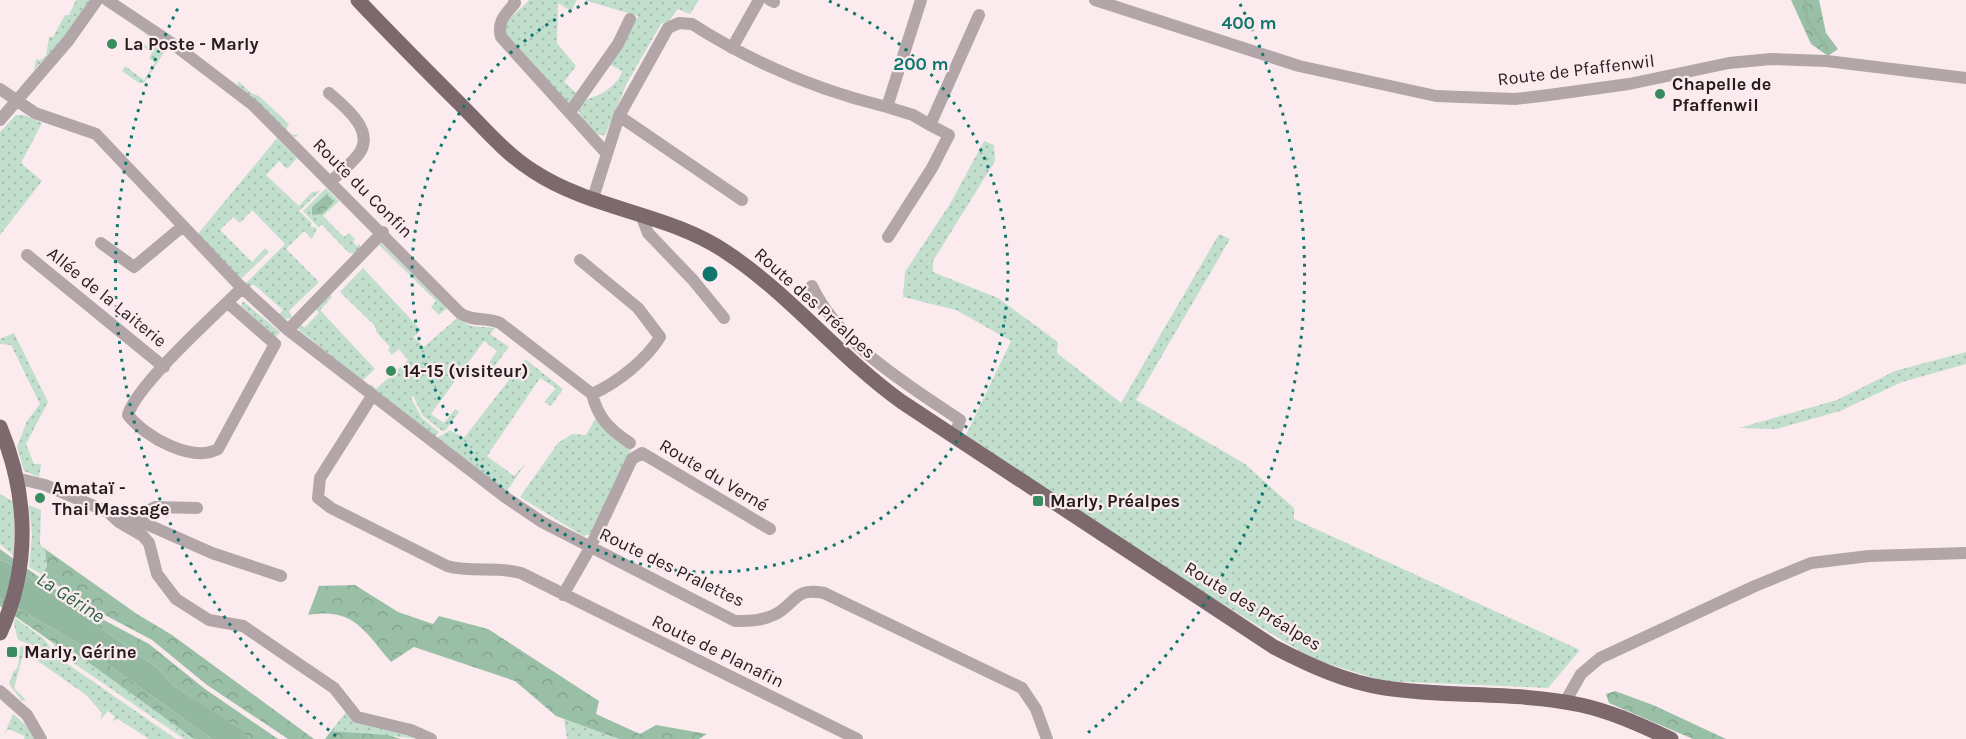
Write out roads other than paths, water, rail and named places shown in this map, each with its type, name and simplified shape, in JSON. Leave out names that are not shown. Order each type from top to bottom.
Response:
[{"type":"main road","name":"Route des Préalpes","points":[[358,0],[497,141],[533,172],[593,198],[696,236],[723,250],[757,273],[858,369],[954,437],[1249,631],[1305,663],[1348,679],[1383,688],[1565,702],[1607,712],[1671,739]]},
{"type":"main road","points":[[2,436],[16,478],[22,516],[22,556],[18,581],[3,627]]},
{"type":"street","points":[[0,120],[68,40],[97,0]]},
{"type":"street","name":"Route du Confin","points":[[107,0],[173,44],[254,105],[460,313],[475,320],[493,320],[500,323],[592,394]]},
{"type":"street","points":[[732,48],[759,0]]},
{"type":"street","points":[[887,106],[921,0]]},
{"type":"street","name":"Route de Pfaffenwil","points":[[1095,0],[1299,66],[1436,96],[1515,99],[1629,84],[1729,63],[1772,59],[1827,61],[1966,78]]},
{"type":"street","points":[[518,1],[500,20],[501,37],[607,154]]},
{"type":"street","points":[[930,124],[979,15]]},
{"type":"street","points":[[570,111],[618,44],[630,19]]},
{"type":"street","points":[[593,198],[619,116],[668,28],[679,23],[692,24],[732,48],[800,81],[832,93],[914,115],[949,135],[932,168],[888,237]]},
{"type":"street","name":"Route des Pralettes","points":[[0,89],[35,113],[96,134],[242,288],[288,330],[504,497],[542,522],[735,621],[759,621],[778,613],[798,595],[811,590],[824,593],[1022,688],[1036,709],[1047,739]]},
{"type":"street","points":[[329,93],[356,118],[362,138],[360,153],[331,181]]},
{"type":"street","points":[[619,116],[742,200]]},
{"type":"street","points":[[641,215],[648,233],[693,280],[724,318]]},
{"type":"street","points":[[101,243],[134,267],[183,226]]},
{"type":"street","points":[[288,330],[382,232]]},
{"type":"street","name":"Allée de la Laiterie","points":[[27,255],[164,367]]},
{"type":"street","points":[[580,260],[638,308],[660,337],[653,348],[607,387],[592,394],[596,412],[609,429],[630,443]]},
{"type":"street","name":"Route des Préalpes","points":[[812,286],[822,308],[840,328],[907,384],[960,420],[954,437]]},
{"type":"street","points":[[228,303],[275,344],[218,449],[208,455],[181,450],[136,425],[128,415],[131,403],[242,288]]},
{"type":"street","name":"Route de Planafin","points":[[372,396],[320,478],[318,498],[331,508],[447,566],[461,570],[507,569],[521,573],[857,739]]},
{"type":"street","name":"Route du Verné","points":[[590,548],[632,459],[642,453],[770,529]]},
{"type":"street","points":[[16,478],[45,485],[108,512],[135,519],[212,553],[281,576]]},
{"type":"street","points":[[135,519],[155,507],[197,508]]},
{"type":"street","points":[[108,512],[119,522],[143,536],[149,543],[157,574],[176,599],[209,620],[243,626],[334,688],[357,717],[411,730],[431,739]]},
{"type":"street","points":[[563,595],[590,548]]},
{"type":"street","points":[[1565,702],[1581,674],[1600,658],[1788,571],[1839,558],[1966,553]]},
{"type":"street","points":[[0,691],[20,708],[41,739]]},
{"type":"street","points":[[0,703],[20,708]]},
{"type":"waterway","points":[[1805,0],[1807,19],[1826,47]]},
{"type":"place","name":"La Poste - Marly","points":[[112,44]]},
{"type":"place","name":"Chapelle de Pfaffenwil","points":[[1660,94]]},
{"type":"place","name":"14-15 (visiteur)","points":[[391,371]]},
{"type":"place","name":"Amataï - Thai Massage","points":[[40,498]]},
{"type":"place","name":"Marly, Préalpes","points":[[1038,501]]},
{"type":"place","name":"Marly, Gérine","points":[[12,652]]},
{"type":"water label","name":"La Gérine","points":[[71,597]]}]
